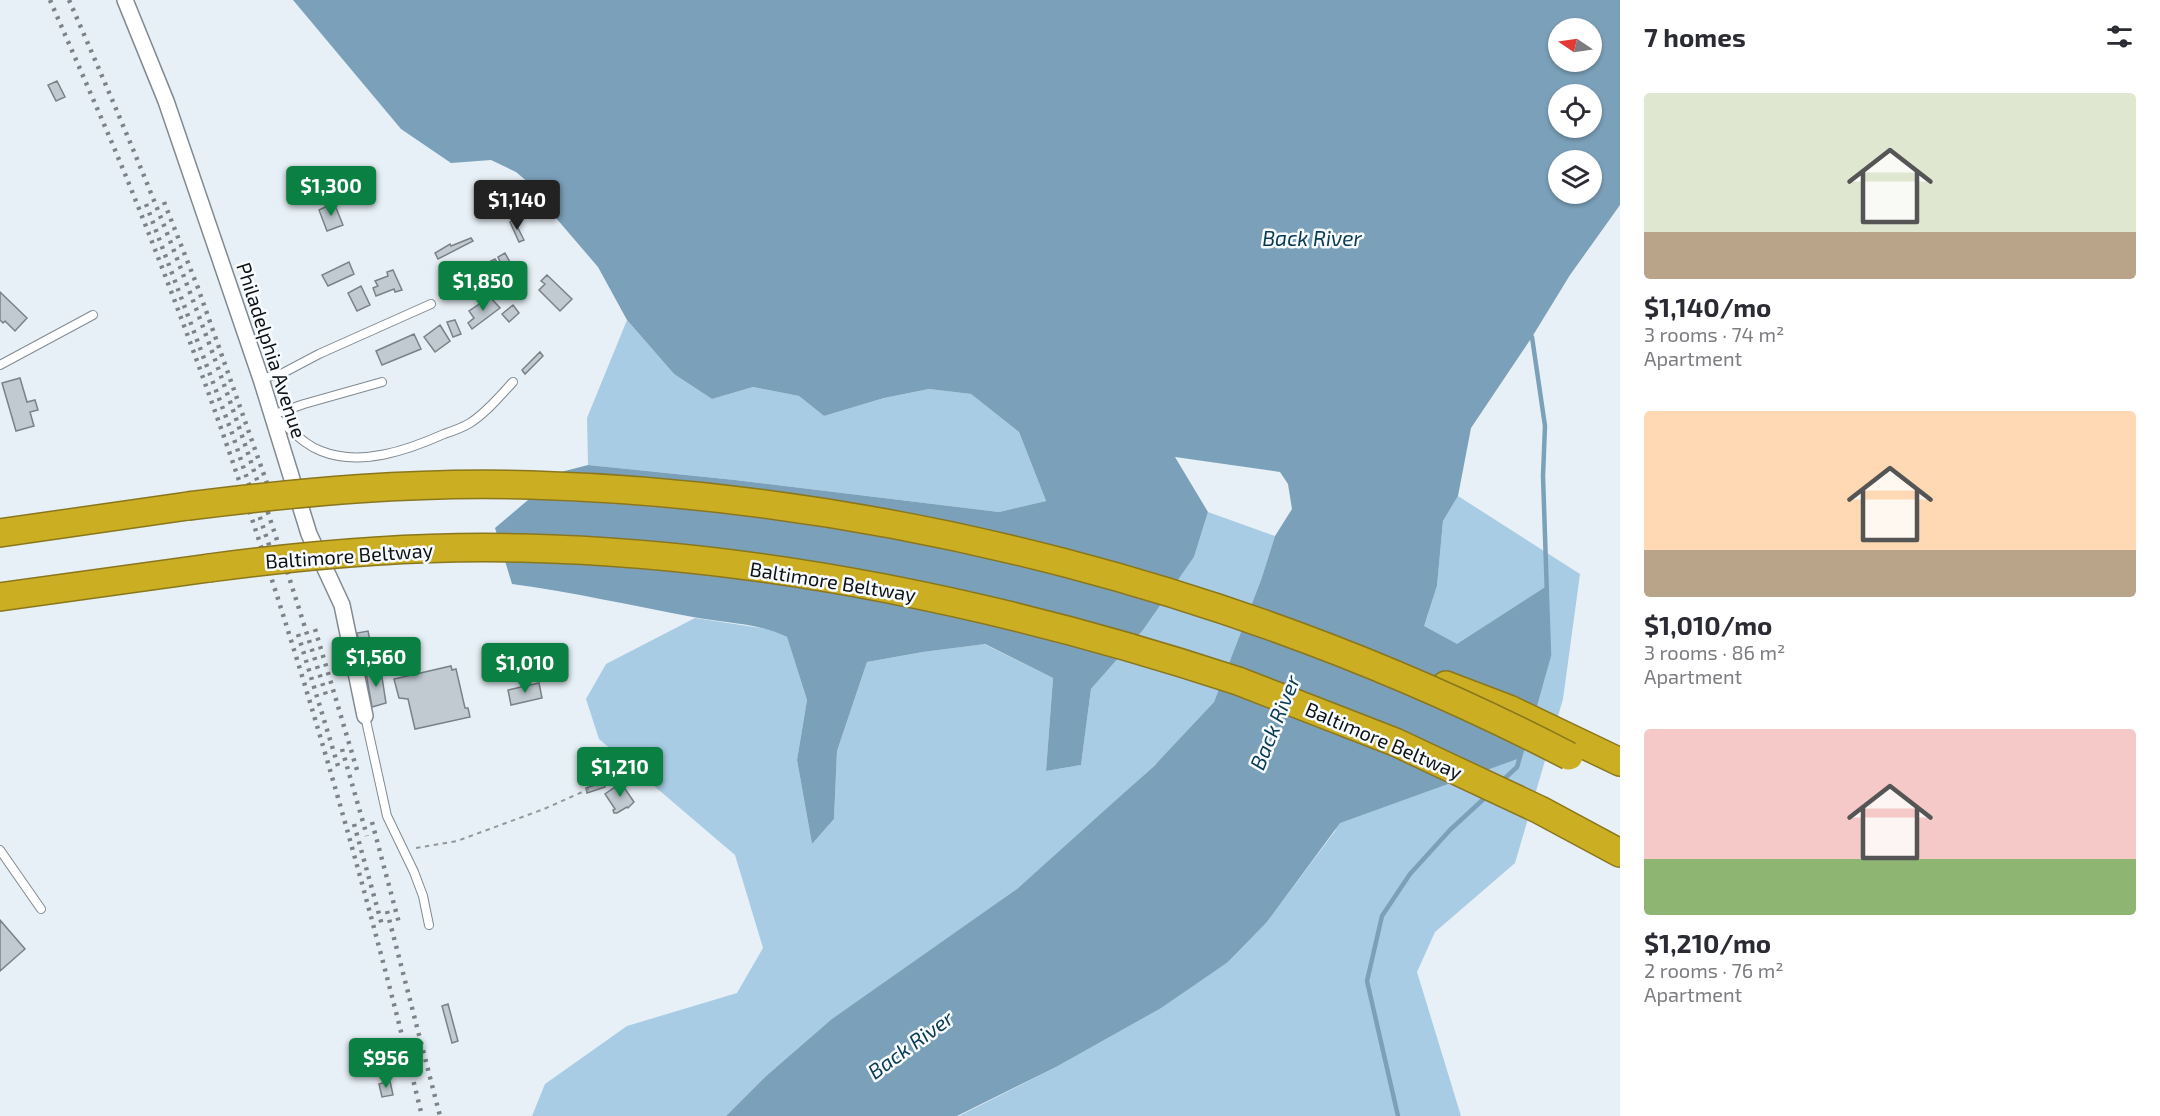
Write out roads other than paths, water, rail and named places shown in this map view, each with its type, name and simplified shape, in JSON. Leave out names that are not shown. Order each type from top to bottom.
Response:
[{"type":"highway","points":[[0,533],[280,494],[357,488],[528,484],[630,490],[740,501],[940,534],[1034,555],[1186,597],[1339,651],[1573,748],[1620,762]]},
{"type":"highway","name":"Baltimore Beltway","points":[[0,597],[289,557],[356,552],[523,548],[625,554],[729,564],[831,579],[1016,615],[1167,658],[1238,681],[1385,738],[1540,810],[1620,853]]},
{"type":"highway","points":[[1573,748],[1620,783]]},
{"type":"street","name":"Philadelphia Avenue","points":[[125,0],[166,100],[261,380],[309,534],[342,605],[365,716]]},
{"type":"lane","points":[[261,380],[283,373],[319,354],[431,304]]},
{"type":"lane","points":[[0,365],[93,315]]},
{"type":"lane","points":[[272,415],[382,382]]},
{"type":"lane","points":[[272,415],[304,442],[321,452],[345,457],[376,456],[412,448],[470,423],[513,382]]},
{"type":"lane","points":[[365,716],[387,816],[423,896],[429,925]]},
{"type":"lane","points":[[0,850],[41,909]]},
{"type":"water","name":"Back River","points":[[293,0],[1620,0],[1620,205],[1570,275],[1471,428],[1458,496],[1443,521],[1437,586],[1424,626],[1457,644],[1547,586],[1549,647],[1520,758],[1340,823],[1267,922],[1228,962],[1161,1008],[1054,1068],[957,1116],[726,1116],[764,1078],[832,1019],[1017,889],[1154,766],[1214,702],[1261,580],[1275,536],[1292,509],[1288,484],[1280,472],[1175,457],[1208,512],[1194,557],[1143,630],[1091,689],[1081,765],[1046,771],[1053,678],[985,644],[867,662],[837,751],[834,819],[812,844],[797,760],[807,700],[787,637],[753,626],[512,584],[495,528],[561,472],[588,465],[999,512],[1046,501],[1019,432],[971,394],[929,389],[884,398],[824,416],[799,396],[753,387],[712,399],[674,374],[627,320],[598,267],[556,218],[536,189],[516,172],[491,160],[451,163],[401,129]]},
{"type":"waterway","points":[[1532,337],[1545,426],[1543,476],[1549,655],[1533,712]]},
{"type":"waterway","points":[[1502,781],[1517,767],[1524,743]]},
{"type":"waterway","points":[[1398,1116],[1367,981],[1382,916],[1410,874],[1450,830],[1488,795]]},
{"type":"railway","points":[[50,0],[125,174],[170,289],[253,522],[291,639],[360,877],[422,1116]]},
{"type":"railway","points":[[69,0],[146,180],[208,340],[261,491],[326,695]]},
{"type":"railway","points":[[164,202],[198,288],[269,489]]},
{"type":"railway","points":[[146,204],[232,433],[272,554]]},
{"type":"railway","points":[[315,629],[357,770]]},
{"type":"railway","points":[[298,634],[338,766]]},
{"type":"railway","points":[[342,749],[367,836]]},
{"type":"railway","points":[[372,822],[399,923]]},
{"type":"railway","points":[[354,824],[382,925]]},
{"type":"railway","points":[[387,911],[440,1116]]}]
